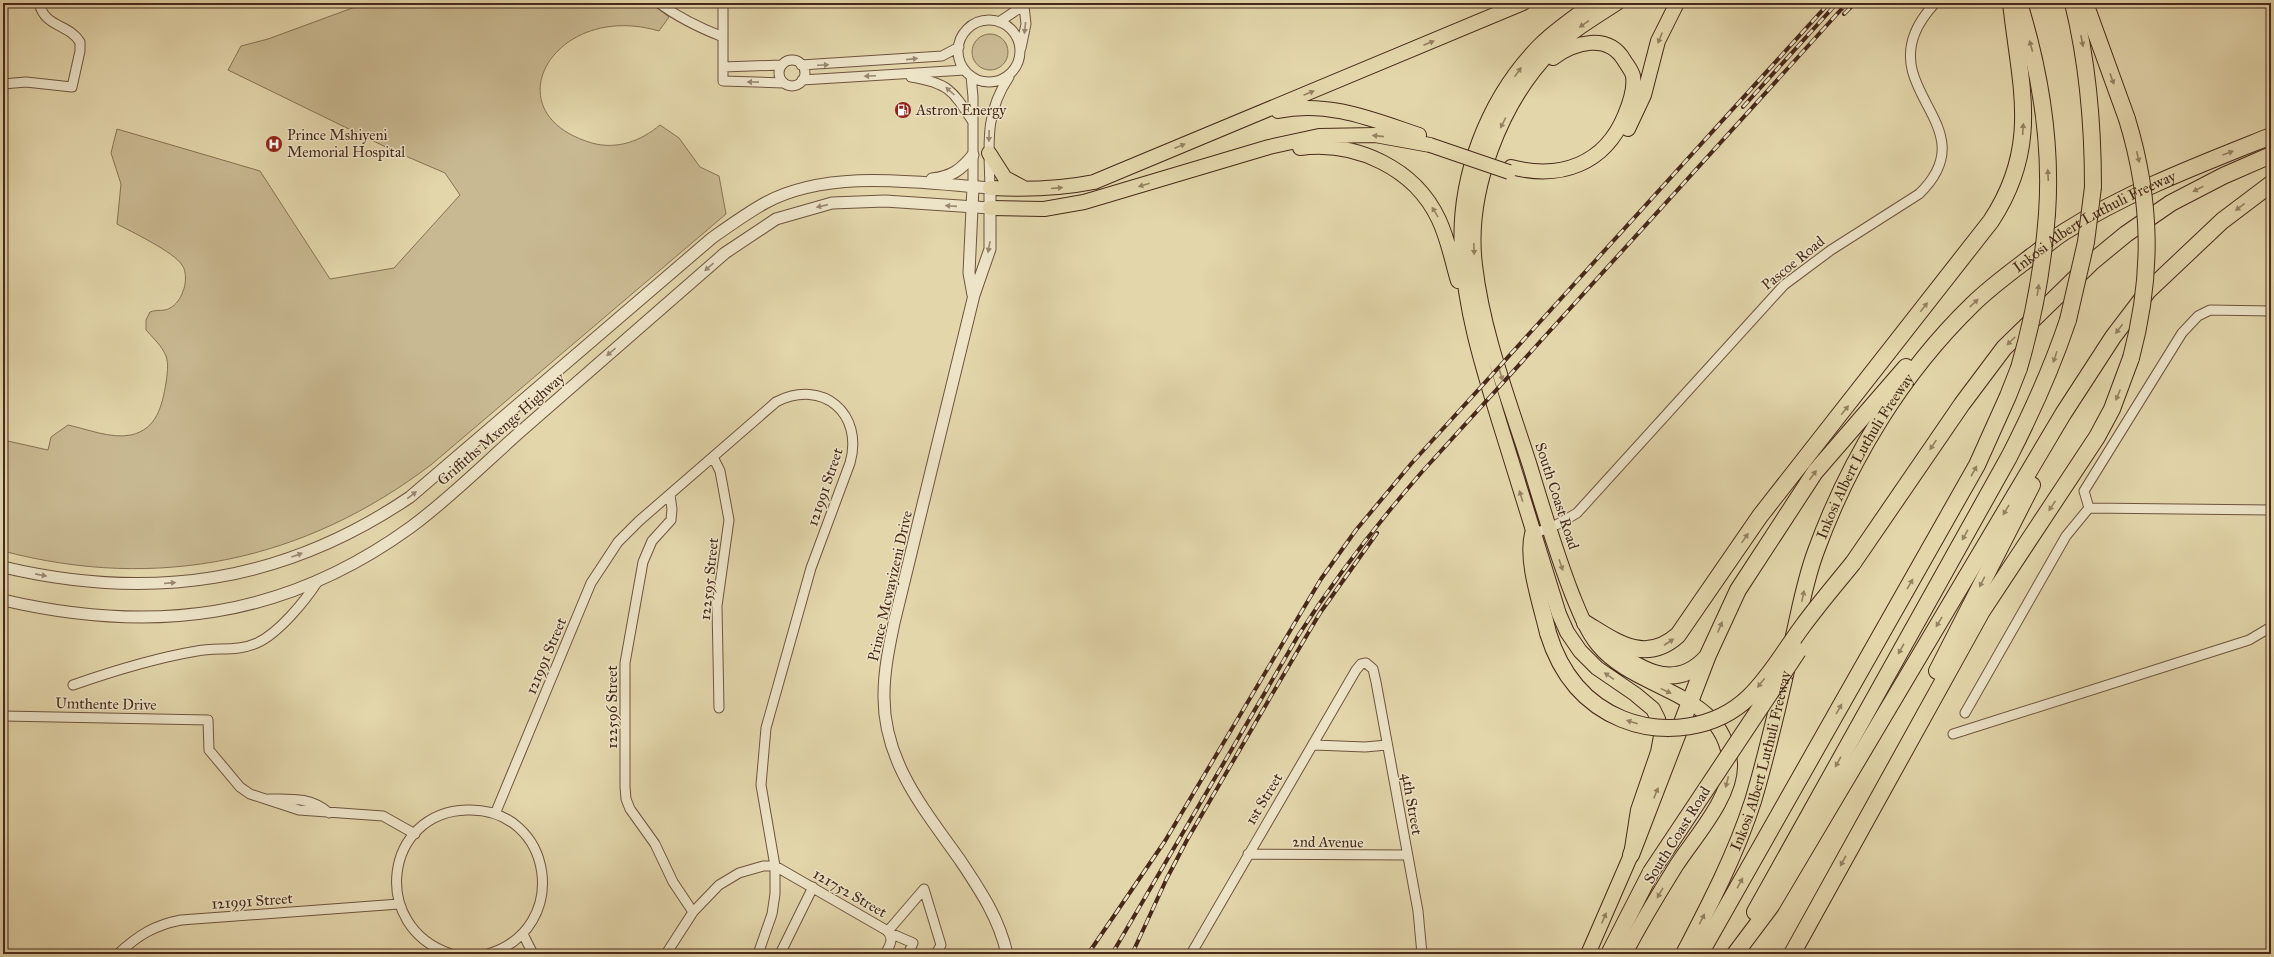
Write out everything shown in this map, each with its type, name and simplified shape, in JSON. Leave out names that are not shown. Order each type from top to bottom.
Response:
[{"type":"highway","points":[[1588,628],[1632,648],[1652,649],[1672,641],[1685,626],[1760,516],[1802,461],[1821,441],[1992,221],[2007,196],[2021,155],[2024,120],[2020,62],[2011,3]]},
{"type":"highway","points":[[1700,954],[1977,465],[2008,396],[2018,368],[2030,330],[2037,296],[2047,214],[2048,190],[2043,113],[2036,63],[2019,3]]},
{"type":"highway","points":[[1733,954],[2009,456],[2043,387],[2068,320],[2086,242],[2093,187],[2093,144],[2086,67],[2073,3]]},
{"type":"highway","points":[[1792,954],[1862,827],[1881,797],[1990,598],[2097,437],[2115,403],[2131,358],[2141,321],[2146,282],[2148,237],[2141,170],[2127,119],[2085,3]]},
{"type":"highway","name":"Inkosi Albert Luthuli Freeway","points":[[1684,954],[1725,874],[1753,800],[1773,726],[1806,583],[1815,553],[1838,496],[1888,408],[1946,331],[2002,278],[2064,233],[2109,207],[2161,181],[2271,136]]},
{"type":"highway","name":"Inkosi Albert Luthuli Freeway","points":[[1853,563],[1962,404],[2004,348],[2092,262],[2126,234],[2171,203],[2223,176],[2271,155]]},
{"type":"highway","points":[[1733,954],[1771,906],[2044,445],[2114,337],[2148,291],[2222,221],[2271,184]]},
{"type":"highway","points":[[1738,590],[1815,472],[1917,356],[1946,331]]},
{"type":"highway","points":[[1631,855],[1708,655],[1738,590],[1745,567],[1752,552],[1821,441]]},
{"type":"highway","points":[[1862,827],[1876,791],[2037,475],[2044,445]]},
{"type":"highway","points":[[1532,534],[1531,548],[1534,568],[1548,633],[1557,658],[1568,678],[1591,701],[1607,712],[1628,721],[1649,727],[1670,728],[1694,725],[1722,715],[1750,697],[1853,563]]},
{"type":"highway","points":[[1609,954],[1651,872],[1815,626],[1853,563]]},
{"type":"highway","points":[[1588,628],[1635,665],[1662,675],[1687,672],[1697,667],[1708,655]]},
{"type":"main road","points":[[990,188],[1030,190],[1067,188],[1094,182],[1523,3]]},
{"type":"main road","name":"South Coast Road","points":[[1588,954],[1631,855],[1638,810],[1660,742],[1658,719],[1649,704],[1597,668],[1580,651],[1567,632],[1559,614],[1532,534],[1488,383],[1469,308],[1462,259],[1463,201],[1485,127],[1520,68],[1554,32],[1594,3]]},
{"type":"main road","name":"South Coast Road","points":[[1617,3],[1564,40],[1551,51],[1511,107],[1490,154],[1476,206],[1474,263],[1485,323],[1549,528],[1564,573],[1588,628],[1598,645],[1617,663],[1649,683],[1690,702],[1706,713],[1719,727],[1729,758],[1727,782],[1719,802],[1662,889],[1625,954]]},
{"type":"main road","points":[[1247,119],[1288,109],[1326,109],[1345,111],[1369,118],[1432,143],[1510,169],[1528,177],[1569,174],[1591,164],[1611,151],[1626,132],[1638,109],[1658,41],[1677,3]]},
{"type":"main road","points":[[1510,169],[1526,171],[1563,170],[1598,154],[1612,140],[1630,102],[1633,76],[1620,52],[1606,44],[1590,42],[1572,46],[1535,72]]},
{"type":"main road","points":[[990,208],[1044,209],[1078,203],[1269,147],[1319,136],[1375,135],[1432,143]]},
{"type":"main road","points":[[1208,166],[1272,151],[1331,146],[1353,150],[1373,157],[1390,166],[1406,178],[1428,200],[1441,224],[1471,334],[1488,383]]},
{"type":"main road","points":[[989,153],[998,170],[1005,178],[1016,185],[1030,190]]},
{"type":"street","points":[[3,84],[26,82],[72,87],[80,51],[80,42],[68,30],[50,22],[39,3]]},
{"type":"street","points":[[658,3],[696,26],[723,37]]},
{"type":"street","points":[[723,3],[723,81],[783,83],[792,86],[802,80],[968,73],[983,81],[995,81],[1010,74]]},
{"type":"street","name":"Pascoe Road","points":[[1532,534],[1549,528],[1577,513],[1784,285],[1831,250],[1919,194],[1930,183],[1941,162],[1942,137],[1916,83],[1911,54],[1914,34],[1924,16],[1935,3]]},
{"type":"street","points":[[999,22],[1026,4]]},
{"type":"street","points":[[990,188],[989,128],[994,103],[999,90],[1016,67],[1026,24],[1026,4]]},
{"type":"street","points":[[973,186],[973,122],[968,73],[959,55],[959,48],[963,34],[973,25],[989,20],[999,22],[1014,32],[1020,49]]},
{"type":"street","points":[[724,67],[781,65],[792,60],[802,65],[942,56],[959,48]]},
{"type":"street","points":[[781,65],[779,78],[783,83]]},
{"type":"street","points":[[802,65],[804,75],[802,80]]},
{"type":"street","points":[[896,75],[939,82],[957,97],[973,122]]},
{"type":"street","points":[[897,182],[948,177],[964,166],[973,155]]},
{"type":"street","name":"Griffiths Mxenge Highway","points":[[3,567],[61,579],[98,583],[149,584],[195,581],[241,572],[314,549],[380,517],[410,497],[712,238],[766,202],[804,188],[858,181],[990,188]]},
{"type":"street","name":"Prince Mcwayizeni Drive","points":[[973,186],[969,273],[974,295]]},
{"type":"street","name":"Prince Mcwayizeni Drive","points":[[990,188],[990,249],[974,295],[894,624],[887,661],[884,696],[888,732],[899,768],[917,798],[976,884],[995,916],[1007,954]]},
{"type":"street","name":"Griffiths Mxenge Highway","points":[[3,600],[77,615],[121,618],[165,618],[204,614],[250,605],[294,592],[345,568],[412,526],[725,253],[776,219],[832,203],[861,201],[885,201],[990,208]]},
{"type":"street","points":[[2088,508],[2084,492],[2182,333],[2198,316],[2210,310],[2271,311]]},
{"type":"street","name":"121991 Street","points":[[495,814],[591,583],[604,561],[628,531],[776,402],[799,394],[823,397],[833,402],[848,420],[853,434],[851,457],[811,568],[764,736],[762,785],[775,866],[774,905],[758,954]]},
{"type":"street","name":"122595 Street","points":[[713,457],[720,471],[729,520],[718,599],[719,708]]},
{"type":"street","name":"122596 Street","points":[[670,495],[672,509],[671,520],[652,541],[643,562],[625,663],[625,787],[626,798],[630,809],[652,838],[673,882],[693,912]]},
{"type":"street","points":[[2088,508],[2271,510]]},
{"type":"street","points":[[1965,713],[2066,536],[2088,508]]},
{"type":"street","points":[[73,685],[141,664],[198,651],[237,649],[257,643],[300,607],[318,581]]},
{"type":"street","points":[[1953,734],[2249,640],[2271,628]]},
{"type":"street","name":"1st Street","points":[[1191,954],[1356,670],[1361,664],[1366,663]]},
{"type":"street","name":"4th Street","points":[[1366,663],[1371,666],[1374,672],[1418,912],[1422,954]]},
{"type":"street","name":"Umthente Drive","points":[[3,716],[208,720],[207,744],[212,755],[240,787],[250,794],[264,800],[305,800],[320,805],[329,813],[383,816],[415,834]]},
{"type":"street","points":[[1314,744],[1365,747],[1387,745]]},
{"type":"street","points":[[451,954],[432,946],[415,932],[403,914],[399,904],[396,885],[398,867],[407,844],[425,824],[452,812],[474,810],[495,814],[507,820],[527,837],[537,854],[543,873],[543,893],[538,912],[523,934],[506,947],[488,954]]},
{"type":"street","name":"2nd Avenue","points":[[1248,854],[1407,855]]},
{"type":"street","points":[[666,954],[693,912],[712,892],[731,877],[755,868],[775,866]]},
{"type":"street","name":"121752 Street","points":[[775,866],[889,932],[891,943],[885,954]]},
{"type":"street","points":[[780,954],[813,887]]},
{"type":"street","points":[[908,954],[913,942],[889,932],[924,889],[941,945],[936,954]]},
{"type":"street","name":"121991 Street","points":[[118,954],[140,935],[153,927],[181,920],[399,904]]},
{"type":"street","points":[[523,934],[533,954]]},
{"type":"shaded area","points":[[366,3],[651,3],[669,17],[659,31],[622,26],[590,31],[564,45],[548,64],[540,86],[544,108],[561,128],[592,143],[601,145],[619,145],[637,140],[653,131],[660,125],[679,138],[700,167],[719,176],[726,214],[432,464],[383,497],[333,524],[281,545],[228,559],[173,567],[118,568],[61,563],[3,551],[3,440],[48,450],[51,437],[68,425],[107,435],[131,435],[147,428],[157,415],[160,408],[166,383],[168,366],[167,359],[157,342],[146,330],[146,320],[150,312],[168,309],[176,303],[184,288],[185,274],[182,265],[171,254],[117,224],[121,184],[111,153],[117,129],[260,171],[330,279],[394,268],[460,195],[445,173],[394,151],[228,70],[241,46],[268,39]]},
{"type":"shaded area","points":[[990,34],[1000,37],[1005,42],[1008,52],[1005,62],[1000,67],[990,70],[980,67],[975,62],[972,52],[975,42],[980,37]]},
{"type":"railway","points":[[1088,954],[1165,841],[1321,579],[1356,530],[1411,464],[1829,3]]},
{"type":"railway","points":[[1743,107],[1837,3]]},
{"type":"railway","points":[[1112,954],[1298,636],[1326,593],[1356,552],[1421,473],[1847,3]]},
{"type":"railway","points":[[1844,14],[1855,3]]},
{"type":"railway","points":[[1132,954],[1167,878],[1187,840],[1320,613],[1377,533]]},
{"type":"place","name":"Astron Energy","points":[[903,110]]},
{"type":"place","name":"Prince Mshiyeni Memorial Hospital","points":[[274,144]]}]
